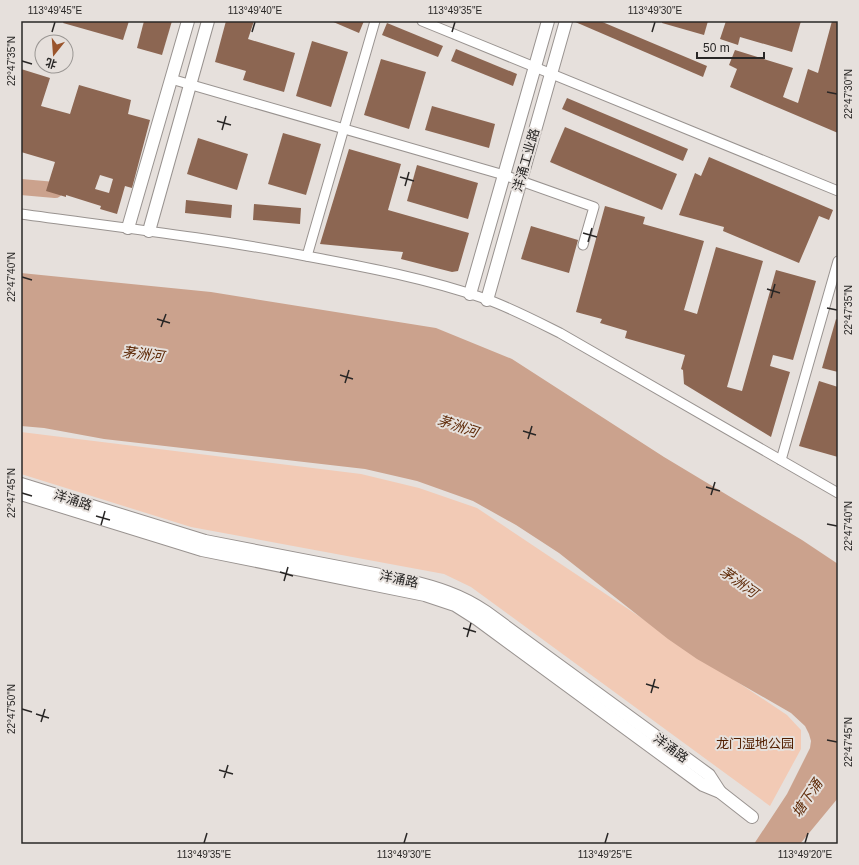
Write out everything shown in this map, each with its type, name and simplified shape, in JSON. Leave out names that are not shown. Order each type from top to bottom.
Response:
[{"type":"street","points":[[128,228],[188,21]]},
{"type":"street","points":[[149,231],[208,21]]},
{"type":"street","points":[[307,256],[375,21]]},
{"type":"street","points":[[422,21],[838,191]]},
{"type":"street","name":"洋涌工业路","points":[[470,294],[548,21]]},
{"type":"street","name":"洋涌工业路","points":[[487,300],[566,21]]},
{"type":"street","points":[[171,79],[521,180],[594,207],[583,245]]},
{"type":"street","points":[[21,214],[224,241],[307,256],[392,274],[470,294],[535,320],[838,493]]},
{"type":"street","points":[[781,460],[838,261]]},
{"type":"street","name":"洋涌路","points":[[21,484],[200,540],[406,580],[436,587],[460,596],[486,612],[709,775],[720,792]]},
{"type":"street","name":"洋涌路","points":[[21,494],[202,550],[413,592],[454,605],[477,619],[703,785],[720,792],[752,817]]},
{"type":"green space","name":"龙门湿地公园","points":[[21,432],[361,474],[419,488],[477,508],[787,715],[801,730],[801,749],[770,806],[471,587],[444,574],[191,527],[21,474]]},
{"type":"water","points":[[21,273],[211,292],[436,328],[512,359],[664,457],[802,540],[838,564],[838,798],[800,844],[754,844],[787,794],[810,748],[811,741],[805,726],[791,713],[697,659],[668,639],[559,553],[516,525],[473,501],[417,481],[365,469],[104,439],[44,428],[21,426]]},
{"type":"building","points":[[64,21],[129,21],[123,40],[63,23]]},
{"type":"building","points":[[144,21],[172,21],[162,55],[137,48]]},
{"type":"building","points":[[226,21],[254,21],[248,39],[295,53],[284,92],[243,80],[246,71],[215,62]]},
{"type":"building","points":[[331,21],[364,21],[359,33]]},
{"type":"building","points":[[573,21],[600,21],[707,66],[703,77]]},
{"type":"building","points":[[662,21],[708,21],[704,35],[662,23]]},
{"type":"building","points":[[726,21],[801,21],[792,52],[740,37],[738,45],[720,39]]},
{"type":"building","points":[[832,21],[838,21],[838,133],[730,87],[737,69],[729,65],[735,50],[793,68],[783,97],[798,103],[808,69],[818,73]]},
{"type":"building","points":[[387,23],[443,46],[438,57],[382,35]]},
{"type":"building","points":[[312,41],[348,52],[331,107],[296,96]]},
{"type":"building","points":[[456,49],[517,74],[513,86],[451,61]]},
{"type":"building","points":[[381,59],[426,72],[409,129],[364,115]]},
{"type":"building","points":[[21,69],[50,78],[41,106],[70,114],[79,85],[131,100],[128,114],[150,120],[132,188],[125,186],[117,214],[100,209],[101,206],[66,195],[66,197],[46,191],[55,162],[21,152]],"holes":[[[100,175],[113,179],[109,193],[95,189]]]},
{"type":"building","points":[[567,98],[688,149],[683,161],[562,109]]},
{"type":"building","points":[[432,106],[495,124],[489,148],[425,130]]},
{"type":"building","points":[[565,127],[677,174],[662,210],[550,162]]},
{"type":"building","points":[[283,133],[321,144],[306,195],[268,184]]},
{"type":"building","points":[[198,138],[248,154],[237,190],[187,174]]},
{"type":"building","points":[[349,149],[401,164],[388,210],[469,233],[458,271],[452,272],[401,259],[403,252],[320,244]]},
{"type":"building","points":[[709,157],[833,210],[829,220],[819,216],[799,263],[723,231],[724,227],[679,215],[695,173],[701,176]]},
{"type":"building","points":[[417,165],[478,183],[468,219],[407,201]]},
{"type":"building","points":[[186,200],[232,205],[231,218],[185,213]]},
{"type":"building","points":[[254,204],[301,208],[300,224],[253,220]]},
{"type":"building","points":[[605,206],[645,217],[643,224],[704,241],[684,310],[697,314],[716,247],[763,261],[727,387],[742,391],[776,270],[816,281],[793,360],[773,355],[770,366],[790,372],[771,437],[684,384],[683,370],[681,369],[685,355],[625,338],[627,331],[600,323],[602,319],[576,312]]},
{"type":"building","points":[[531,226],[578,240],[569,273],[521,259]]},
{"type":"building","points":[[836,319],[838,320],[838,372],[822,368]]},
{"type":"building","points":[[819,381],[838,387],[838,457],[799,446]]},
{"type":"waterway","points":[[21,187],[55,190]]},
{"type":"water label","name":"茅洲河","points":[[143,354]]},
{"type":"water label","name":"茅洲河","points":[[458,426]]},
{"type":"water label","name":"茅洲河","points":[[739,582]]},
{"type":"water label","name":"塘下涌","points":[[807,798]]}]
